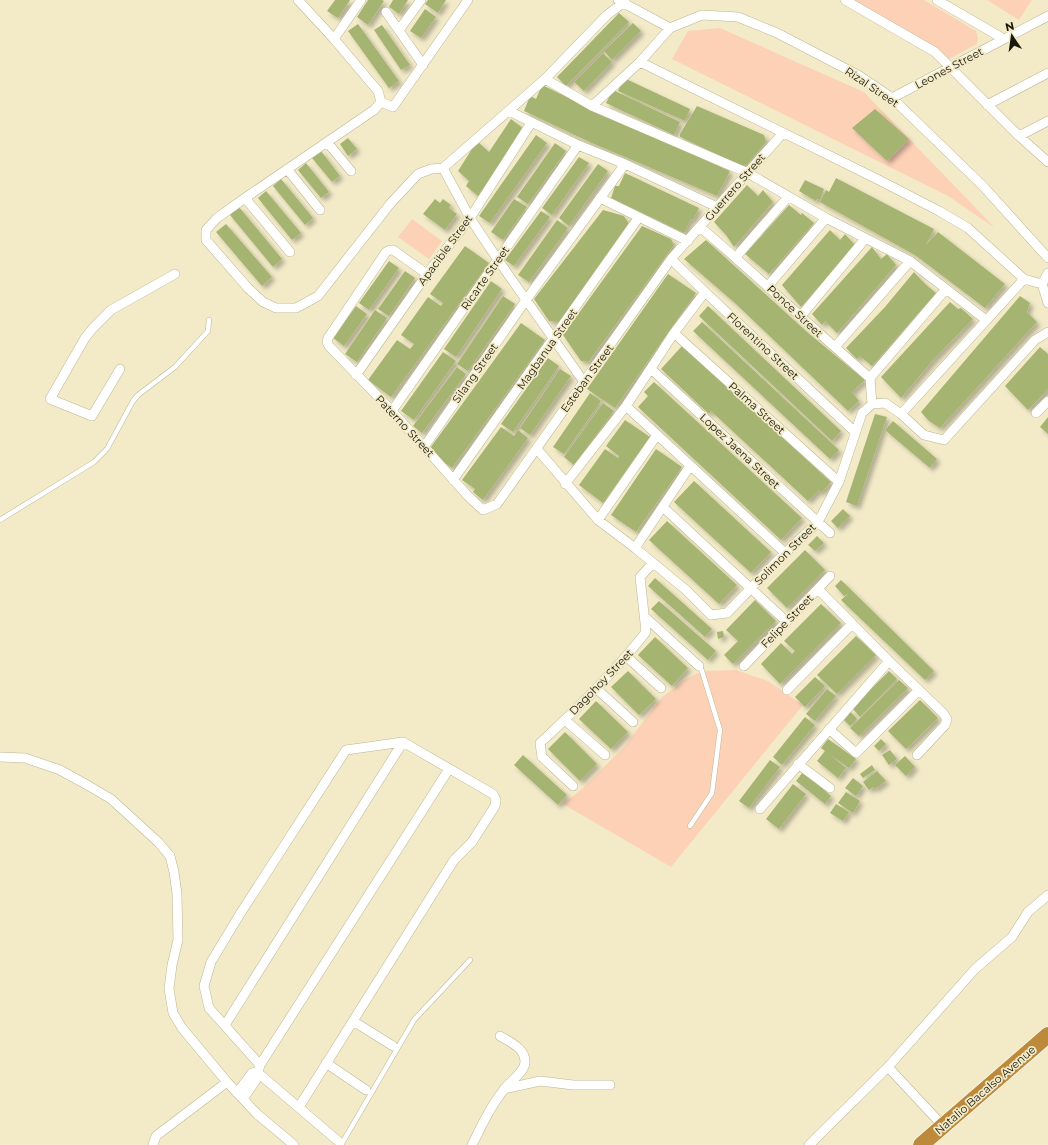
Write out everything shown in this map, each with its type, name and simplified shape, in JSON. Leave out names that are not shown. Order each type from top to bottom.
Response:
[{"type":"highway","name":"Natalio Bacalso Avenue","points":[[921,1145],[1048,1035]]},
{"type":"street","points":[[334,39],[361,0]]},
{"type":"street","points":[[399,30],[421,0]]},
{"type":"street","points":[[381,102],[393,107],[468,0]]},
{"type":"street","points":[[845,0],[935,52],[1019,136],[1048,162]]},
{"type":"street","points":[[937,0],[1004,39]]},
{"type":"street","points":[[300,1],[378,91],[381,102]]},
{"type":"street","points":[[381,102],[374,110],[217,218],[206,230],[206,240],[248,288],[263,302],[276,308],[296,308],[318,296],[390,204],[418,174],[443,168],[546,79],[622,1],[670,28],[640,62],[592,106]]},
{"type":"street","points":[[386,12],[423,65]]},
{"type":"street","name":"Rizal Street","points":[[670,28],[702,15],[738,17],[777,33],[858,75],[892,98],[982,185],[1048,258]]},
{"type":"street","name":"Leones Street","points":[[892,98],[1048,16]]},
{"type":"street","points":[[640,62],[880,180],[968,228],[1024,279],[1042,284]]},
{"type":"street","points":[[988,105],[1048,73]]},
{"type":"street","points":[[546,79],[592,106],[748,172],[788,197],[910,262],[986,320]]},
{"type":"street","points":[[509,111],[531,123],[625,164],[717,207]]},
{"type":"street","points":[[1019,136],[1048,121]]},
{"type":"street","name":"Apacible Street","points":[[356,375],[427,274],[470,218],[531,123]]},
{"type":"street","name":"Guerrero Street","points":[[688,241],[783,133]]},
{"type":"street","points":[[327,142],[351,171]]},
{"type":"street","name":"Ricarte Street","points":[[392,411],[578,144]]},
{"type":"street","name":"Silang Street","points":[[424,447],[526,300],[625,164]]},
{"type":"street","points":[[443,168],[470,218],[584,382]]},
{"type":"street","points":[[287,169],[320,210]]},
{"type":"street","points":[[736,257],[788,197]]},
{"type":"street","points":[[245,198],[290,252]]},
{"type":"street","points":[[600,198],[688,241]]},
{"type":"street","name":"Magbanua Street","points":[[454,480],[554,340],[639,217]]},
{"type":"street","points":[[768,286],[826,218]]},
{"type":"street","name":"Ponce Street","points":[[700,227],[736,257],[800,317],[870,378]]},
{"type":"street","points":[[800,317],[865,239]]},
{"type":"street","name":"Esteban Street","points":[[483,510],[497,504],[672,259],[688,241]]},
{"type":"street","name":"Paterno Street","points":[[427,274],[393,250],[386,252],[328,338],[327,342],[356,375],[392,411],[468,496],[483,510]]},
{"type":"street","name":"Florentino Street","points":[[672,259],[705,292],[855,432]]},
{"type":"street","points":[[834,347],[910,262]]},
{"type":"street","points":[[1047,298],[1042,284],[1048,273]]},
{"type":"street","points":[[120,369],[92,416],[50,398],[85,338],[111,310],[175,274]]},
{"type":"street","points":[[901,414],[1024,279]]},
{"type":"street","points":[[946,289],[870,378],[872,404],[885,403],[901,414],[924,435],[944,440],[1035,340],[1048,332]]},
{"type":"street","points":[[565,484],[626,406],[674,333],[705,292]]},
{"type":"street","name":"Palma Street","points":[[674,333],[839,482]]},
{"type":"street","name":"Lopez Jaena Street","points":[[651,369],[830,533]]},
{"type":"street","points":[[1036,414],[1048,401]]},
{"type":"street","name":"Solimon Street","points":[[537,449],[565,484],[598,520],[686,590],[711,615],[727,613],[785,553],[818,522],[839,482],[862,413],[872,404]]},
{"type":"street","points":[[626,406],[785,553]]},
{"type":"street","points":[[598,520],[657,435]]},
{"type":"street","points":[[635,548],[664,508],[690,466]]},
{"type":"street","points":[[664,508],[786,621]]},
{"type":"street","name":"Dagohoy Street","points":[[573,786],[542,757],[540,743],[565,720],[627,657],[646,632],[640,577],[653,563]]},
{"type":"street","name":"Felipe Street","points":[[744,666],[830,576]]},
{"type":"street","points":[[818,589],[889,661],[944,713],[947,719],[945,725],[918,754]]},
{"type":"street","points":[[644,617],[699,666]]},
{"type":"street","points":[[787,690],[852,624]]},
{"type":"street","points":[[627,657],[661,688]]},
{"type":"street","points":[[760,809],[829,728],[889,661]]},
{"type":"street","points":[[596,689],[633,722]]},
{"type":"street","points":[[829,728],[856,752],[919,690]]},
{"type":"street","points":[[565,720],[605,755]]},
{"type":"street","points":[[225,1025],[403,742]]},
{"type":"street","points":[[298,1107],[454,860],[472,842],[495,806],[496,800],[494,794],[403,742],[346,750],[240,914],[211,962],[204,986],[209,1008],[225,1025],[259,1068],[298,1107],[340,1143]]},
{"type":"street","points":[[0,757],[24,758],[60,770],[89,786],[111,799],[122,808],[158,842],[170,856],[177,894],[178,940],[172,965],[169,989],[172,1013],[182,1028],[227,1082],[257,1114],[294,1145]]},
{"type":"street","points":[[798,764],[830,788]]},
{"type":"street","points":[[240,1096],[252,1074],[259,1068],[448,769]]},
{"type":"street","points":[[809,1145],[888,1067],[975,969],[1012,937],[1028,912],[1048,895]]},
{"type":"street","points":[[353,1021],[393,1046]]},
{"type":"street","points":[[472,1145],[504,1089],[524,1068],[524,1055],[519,1048],[500,1036]]},
{"type":"street","points":[[326,1063],[366,1090]]},
{"type":"street","points":[[888,1067],[943,1126]]},
{"type":"street","points":[[504,1089],[540,1081],[573,1085],[610,1085]]},
{"type":"street","points":[[153,1145],[156,1136],[227,1082]]},
{"type":"lane","points":[[0,520],[94,462],[106,449],[133,401],[138,395],[175,368],[208,331],[209,320]]},
{"type":"lane","points":[[690,826],[712,793],[720,730],[702,671],[699,666]]},
{"type":"lane","points":[[340,1143],[414,1020],[470,960]]},
{"type":"shaded area","points":[[850,0],[924,0],[976,31],[978,38],[977,44],[949,59]]},
{"type":"shaded area","points":[[987,0],[1032,0],[1019,20]]},
{"type":"shaded area","points":[[720,28],[864,92],[995,228],[948,196],[672,59],[688,31]]},
{"type":"shaded area","points":[[412,219],[442,241],[429,259],[398,237]]},
{"type":"shaded area","points":[[736,670],[768,681],[803,705],[671,867],[563,804],[583,788],[624,747],[662,697],[684,680],[702,671]]},
{"type":"building","points":[[335,0],[350,0],[338,18],[327,11]]},
{"type":"building","points":[[368,0],[384,1],[368,25],[357,17]]},
{"type":"building","points":[[393,0],[408,0],[399,14],[389,7]]},
{"type":"building","points":[[428,0],[446,0],[438,13],[425,4]]},
{"type":"building","points":[[425,9],[436,17],[421,38],[410,31]]},
{"type":"building","points":[[619,13],[629,22],[566,86],[557,77]]},
{"type":"building","points":[[633,23],[641,31],[612,60],[604,51]]},
{"type":"building","points":[[358,24],[399,81],[389,88],[348,31]]},
{"type":"building","points":[[382,25],[410,65],[401,70],[374,30]]},
{"type":"building","points":[[603,53],[612,62],[584,91],[574,82]]},
{"type":"building","points":[[624,78],[690,109],[685,121],[618,91]]},
{"type":"building","points":[[542,85],[610,118],[730,171],[717,196],[592,143],[524,111],[530,96],[536,99]]},
{"type":"building","points":[[613,90],[680,122],[674,135],[606,103]]},
{"type":"building","points":[[697,106],[764,135],[766,142],[747,165],[743,166],[680,137],[680,134]]},
{"type":"building","points":[[875,109],[909,139],[887,161],[852,128]]},
{"type":"building","points":[[511,119],[524,129],[478,196],[466,186],[469,181],[458,171],[477,141],[489,152]]},
{"type":"building","points":[[536,135],[547,143],[490,223],[479,216]]},
{"type":"building","points":[[348,138],[357,149],[348,156],[340,144]]},
{"type":"building","points":[[555,143],[566,151],[528,204],[517,197]]},
{"type":"building","points":[[321,151],[340,176],[332,182],[312,158]]},
{"type":"building","points":[[579,157],[589,163],[552,215],[542,208]]},
{"type":"building","points":[[306,163],[329,192],[321,198],[298,170]]},
{"type":"building","points":[[598,164],[608,171],[569,226],[559,218]]},
{"type":"building","points":[[625,173],[699,208],[693,220],[691,219],[684,233],[611,198],[615,186],[619,186]]},
{"type":"building","points":[[836,178],[934,229],[926,245],[938,232],[1005,284],[985,308],[915,255],[820,202],[826,190],[829,192]]},
{"type":"building","points":[[281,179],[313,218],[305,225],[273,186]]},
{"type":"building","points":[[805,180],[824,189],[820,200],[817,199],[816,201],[799,191]]},
{"type":"building","points":[[747,185],[758,196],[763,190],[773,202],[734,247],[726,235],[714,222]]},
{"type":"building","points":[[266,191],[301,233],[292,240],[258,198]]},
{"type":"building","points":[[435,199],[440,203],[443,199],[451,205],[449,208],[457,214],[445,230],[423,214]]},
{"type":"building","points":[[514,199],[527,207],[503,240],[491,232]]},
{"type":"building","points":[[789,205],[814,223],[769,274],[745,254]]},
{"type":"building","points":[[239,207],[282,259],[273,267],[230,215]]},
{"type":"building","points":[[603,210],[624,216],[629,224],[561,321],[549,321],[534,299]]},
{"type":"building","points":[[541,211],[550,217],[514,266],[505,260]]},
{"type":"building","points":[[557,220],[568,228],[529,282],[518,275]]},
{"type":"building","points":[[226,224],[272,277],[262,286],[216,232]]},
{"type":"building","points":[[642,226],[671,239],[674,245],[589,361],[581,361],[563,335]]},
{"type":"building","points":[[830,230],[840,240],[845,234],[855,245],[801,307],[782,285]]},
{"type":"building","points":[[706,240],[807,332],[865,380],[852,392],[859,401],[848,411],[736,304],[684,259]]},
{"type":"building","points":[[465,246],[489,263],[391,397],[368,380],[397,340],[410,349],[414,344],[401,335],[428,297],[441,306],[443,303],[430,294]]},
{"type":"building","points":[[872,247],[881,259],[887,254],[896,265],[837,333],[825,321],[822,325],[812,314]]},
{"type":"building","points":[[389,261],[399,268],[369,310],[359,303]]},
{"type":"building","points":[[405,271],[415,278],[389,316],[378,309]]},
{"type":"building","points":[[914,272],[936,293],[872,366],[860,356],[857,359],[846,348],[885,307]]},
{"type":"building","points":[[668,274],[696,293],[615,408],[587,389]]},
{"type":"building","points":[[491,281],[502,289],[456,357],[444,349]]},
{"type":"building","points":[[503,296],[515,304],[468,371],[457,364]]},
{"type":"building","points":[[1020,296],[1030,303],[1027,312],[1037,322],[940,428],[929,421],[921,412]]},
{"type":"building","points":[[950,302],[958,309],[961,308],[973,319],[934,359],[901,398],[881,377]]},
{"type":"building","points":[[356,306],[367,314],[344,346],[333,338]]},
{"type":"building","points":[[708,306],[841,431],[832,441],[699,316]]},
{"type":"building","points":[[375,310],[387,318],[357,362],[345,354]]},
{"type":"building","points":[[702,322],[839,450],[830,459],[693,331]]},
{"type":"building","points":[[521,323],[545,340],[452,468],[428,451]]},
{"type":"building","points":[[682,346],[831,482],[821,493],[819,490],[808,501],[711,411],[709,414],[661,369]]},
{"type":"building","points":[[1040,347],[1048,354],[1048,389],[1028,410],[1005,386]]},
{"type":"building","points":[[443,352],[456,361],[414,420],[401,411]]},
{"type":"building","points":[[548,358],[559,366],[513,432],[501,424]]},
{"type":"building","points":[[457,367],[466,374],[422,433],[413,426]]},
{"type":"building","points":[[560,369],[571,376],[530,435],[520,428]]},
{"type":"building","points":[[654,382],[802,518],[781,540],[638,407],[648,396],[644,392]]},
{"type":"building","points":[[590,393],[601,401],[564,454],[553,447]]},
{"type":"building","points":[[603,403],[614,411],[574,465],[564,457]]},
{"type":"building","points":[[875,414],[887,417],[857,506],[846,502]]},
{"type":"building","points":[[1048,417],[1048,434],[1040,427]]},
{"type":"building","points":[[625,420],[650,437],[603,503],[579,485],[605,449],[618,458],[619,456],[606,446]]},
{"type":"building","points":[[893,421],[937,459],[930,468],[885,430]]},
{"type":"building","points":[[501,427],[514,436],[518,430],[528,438],[483,500],[473,492],[475,489],[462,480]]},
{"type":"building","points":[[656,449],[682,467],[636,532],[611,515]]},
{"type":"building","points":[[694,481],[771,552],[751,573],[674,502]]},
{"type":"building","points":[[843,509],[850,516],[838,528],[831,521]]},
{"type":"building","points":[[667,521],[737,585],[719,604],[649,540]]},
{"type":"building","points":[[817,536],[824,543],[815,551],[808,545]]},
{"type":"building","points":[[805,550],[825,570],[787,608],[767,588]]},
{"type":"building","points":[[655,578],[712,629],[705,637],[648,586]]},
{"type":"building","points":[[841,580],[934,671],[925,680],[841,600],[849,593],[844,596],[835,586]]},
{"type":"building","points":[[755,600],[776,621],[733,664],[724,655],[738,641],[726,630]]},
{"type":"building","points":[[659,601],[716,651],[708,660],[651,609]]},
{"type":"building","points":[[821,604],[841,623],[780,684],[761,664],[781,643],[792,654],[795,651],[784,641]]},
{"type":"building","points":[[723,631],[724,637],[718,639],[717,632]]},
{"type":"building","points":[[856,636],[876,655],[837,694],[817,675]]},
{"type":"building","points":[[655,637],[688,668],[672,686],[638,655]]},
{"type":"building","points":[[628,671],[656,699],[639,715],[611,687]]},
{"type":"building","points":[[889,671],[897,679],[860,717],[852,708]]},
{"type":"building","points":[[815,677],[825,686],[805,707],[795,697]]},
{"type":"building","points":[[899,680],[908,688],[859,736],[850,728]]},
{"type":"building","points":[[827,689],[836,696],[815,721],[806,714]]},
{"type":"building","points":[[920,700],[938,718],[906,749],[888,731]]},
{"type":"building","points":[[596,701],[628,732],[611,749],[579,719]]},
{"type":"building","points":[[849,710],[857,719],[850,726],[841,717]]},
{"type":"building","points":[[805,717],[815,725],[782,765],[773,757]]},
{"type":"building","points":[[565,732],[597,764],[580,781],[548,749]]},
{"type":"building","points":[[828,739],[856,759],[849,768],[829,754],[846,768],[838,778],[817,761],[825,751],[821,748]]},
{"type":"building","points":[[881,739],[886,744],[879,751],[874,746]]},
{"type":"building","points":[[890,750],[897,759],[889,765],[882,755]]},
{"type":"building","points":[[523,755],[567,795],[558,805],[514,765]]},
{"type":"building","points":[[905,756],[915,767],[906,776],[895,765]]},
{"type":"building","points":[[770,760],[780,767],[749,808],[739,801]]},
{"type":"building","points":[[872,765],[875,770],[863,778],[860,774]]},
{"type":"building","points":[[877,771],[886,781],[875,789],[873,787],[869,790],[863,782]]},
{"type":"building","points":[[803,772],[831,796],[825,804],[796,781]]},
{"type":"building","points":[[853,778],[863,786],[856,796],[845,788]]},
{"type":"building","points":[[793,784],[806,794],[779,829],[766,819]]},
{"type":"building","points":[[846,792],[860,801],[853,813],[838,803]]},
{"type":"building","points":[[836,804],[849,812],[843,821],[830,813]]}]
